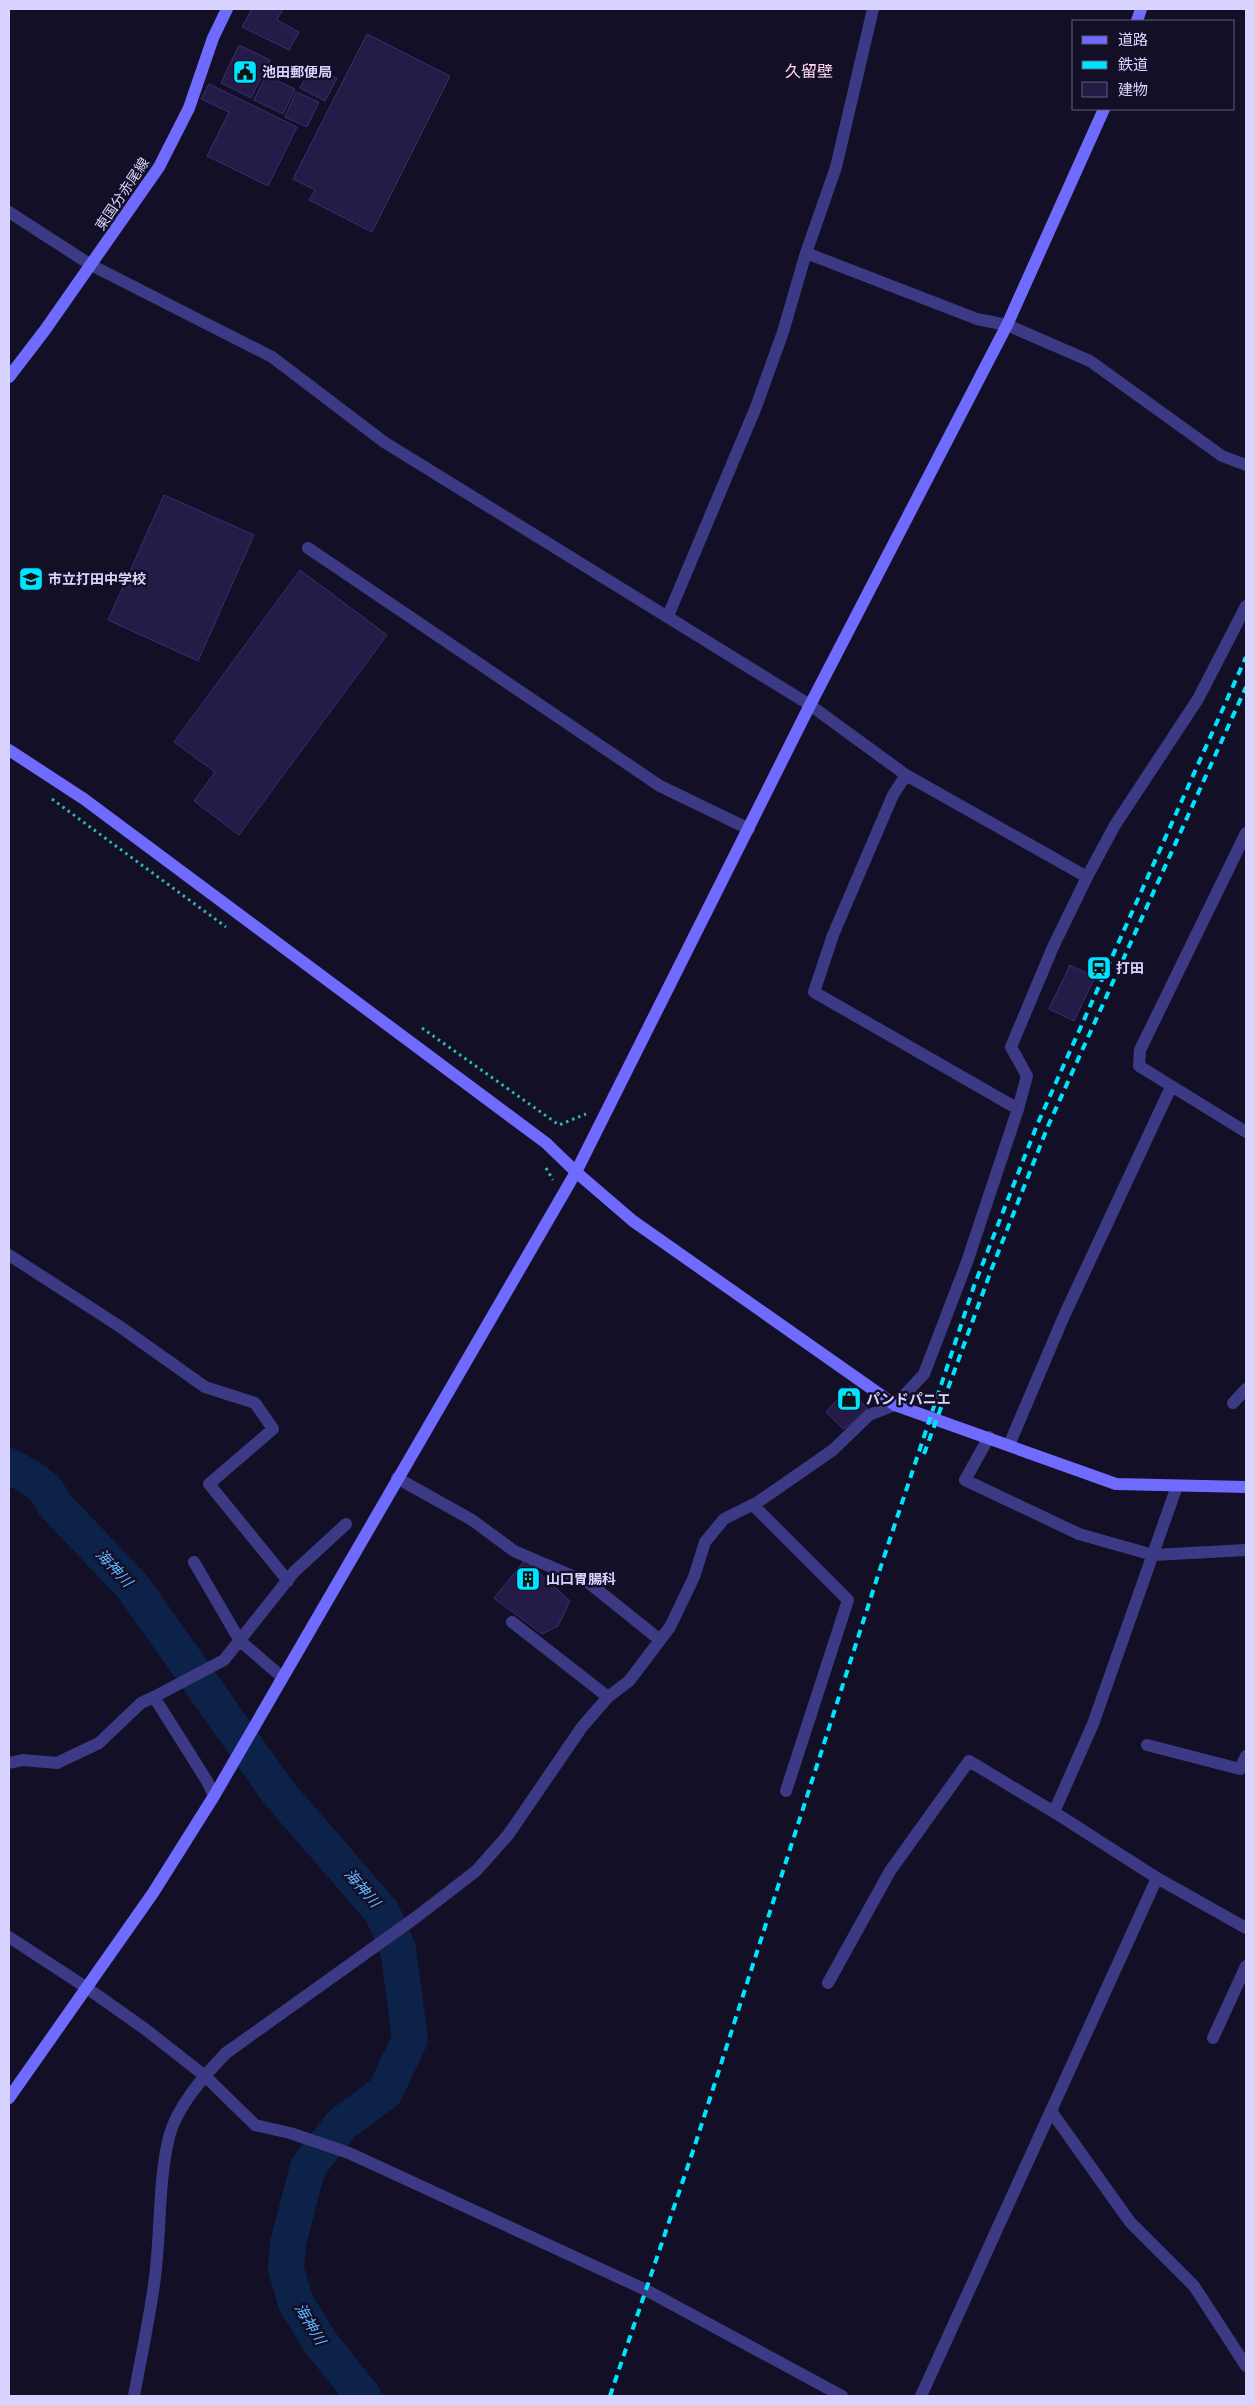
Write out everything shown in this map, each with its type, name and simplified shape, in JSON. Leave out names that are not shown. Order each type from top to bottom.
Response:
[{"type":"street","name":"東国分赤尾線","points":[[9,377],[159,168],[189,108],[213,38],[227,9]]},
{"type":"street","points":[[668,616],[756,407],[783,332],[806,253],[836,167],[873,9]]},
{"type":"street","points":[[9,2098],[153,1893],[214,1796],[576,1172],[810,705],[1007,325],[1104,110]]},
{"type":"street","points":[[9,212],[91,265],[272,357],[384,442],[810,705],[906,776],[1087,877]]},
{"type":"street","points":[[806,253],[977,319],[1007,325],[1090,361],[1222,456],[1246,465]]},
{"type":"street","points":[[308,548],[660,786],[749,829]]},
{"type":"street","points":[[134,2396],[155,2277],[161,2187],[170,2136],[181,2112],[204,2076],[226,2053],[415,1918],[476,1871],[508,1835],[582,1727],[608,1697],[629,1681],[670,1627],[694,1577],[705,1542],[724,1519],[753,1504],[833,1450],[869,1416],[895,1405],[924,1374],[967,1262],[1018,1109],[1027,1076],[1011,1047],[1054,947],[1087,877],[1115,825],[1198,699],[1246,606]]},
{"type":"street","points":[[9,750],[84,799],[546,1143],[576,1172],[633,1221],[895,1405],[1009,1444],[1116,1484],[1246,1487]]},
{"type":"street","points":[[906,776],[894,795],[833,935],[814,992],[1018,1109]]},
{"type":"street","points":[[1246,833],[1140,1050],[1139,1066],[1246,1132]]},
{"type":"street","points":[[1009,1444],[1064,1316],[1171,1087]]},
{"type":"street","points":[[9,1254],[119,1326],[205,1387],[255,1403],[273,1429],[209,1484],[288,1581]]},
{"type":"street","points":[[1233,1404],[1246,1389]]},
{"type":"street","points":[[989,1437],[965,1480],[1079,1534],[1153,1555],[1246,1550]]},
{"type":"street","points":[[397,1478],[472,1520],[514,1551],[590,1583],[660,1640]]},
{"type":"street","points":[[1054,1812],[1093,1724],[1177,1486]]},
{"type":"street","points":[[753,1504],[848,1600],[786,1791]]},
{"type":"street","points":[[9,1763],[23,1760],[57,1763],[98,1743],[141,1703],[224,1660],[288,1581],[346,1524]]},
{"type":"street","points":[[194,1562],[240,1641],[282,1676]]},
{"type":"street","points":[[512,1622],[608,1697]]},
{"type":"street","points":[[154,1697],[207,1781],[214,1796]]},
{"type":"street","points":[[1147,1745],[1240,1769],[1246,1756]]},
{"type":"street","points":[[828,1982],[890,1871],[969,1761],[1054,1812],[1157,1878],[1246,1928]]},
{"type":"street","points":[[921,2396],[1157,1878]]},
{"type":"street","points":[[9,1937],[87,1988],[204,2076],[255,2126],[290,2133],[349,2153],[658,2296],[842,2396]]},
{"type":"street","points":[[1213,2038],[1246,1966]]},
{"type":"street","points":[[1051,2111],[1130,2222],[1194,2286],[1246,2366]]},
{"type":"path","points":[[49,798],[226,928]]},
{"type":"path","points":[[415,1023],[559,1125],[585,1115],[590,1106]]},
{"type":"path","points":[[545,1166],[555,1182]]},
{"type":"building","points":[[252,9],[283,9],[277,20],[299,32],[289,50],[242,27]]},
{"type":"building","points":[[367,34],[450,76],[372,232],[309,200],[315,190],[293,179]]},
{"type":"building","points":[[239,45],[270,60],[251,98],[221,83]]},
{"type":"building","points":[[312,65],[337,78],[325,101],[300,88]]},
{"type":"building","points":[[266,75],[295,89],[283,114],[254,100]]},
{"type":"building","points":[[209,84],[297,127],[268,186],[207,156],[229,112],[201,99]]},
{"type":"building","points":[[296,92],[319,102],[307,127],[285,117]]},
{"type":"building","points":[[164,495],[254,535],[198,661],[108,620]]},
{"type":"building","points":[[300,570],[387,635],[239,835],[194,801],[215,772],[174,742]]},
{"type":"building","points":[[1070,965],[1095,977],[1074,1021],[1049,1009]]},
{"type":"building","name":"パンドパニエ","points":[[850,1386],[869,1412],[843,1429],[826,1412]]},
{"type":"building","name":"山口胃腸科","points":[[525,1560],[570,1601],[558,1626],[542,1634],[494,1598]]},
{"type":"waterway","name":"海神川","points":[[9,1466],[29,1477],[47,1491],[54,1504],[133,1587],[278,1792],[382,1912],[398,1949],[410,2039],[385,2092],[342,2124],[308,2167],[288,2243],[286,2269],[296,2303],[320,2342],[363,2396]]},
{"type":"railway","points":[[610,2396],[694,2148],[881,1566],[974,1286],[1037,1125],[1246,657]]},
{"type":"railway","points":[[924,1454],[992,1268],[1048,1126],[1246,687]]},
{"type":"place","name":"池田郵便局","points":[[245,72]]},
{"type":"place","name":"市立打田中学校","points":[[31,579]]},
{"type":"place","name":"打田","points":[[1099,968]]},
{"type":"place","name":"パンドパニエ","points":[[849,1399]]},
{"type":"place","name":"山口胃腸科","points":[[528,1579]]},
{"type":"district","name":"久留壁","points":[[809,71]]}]
